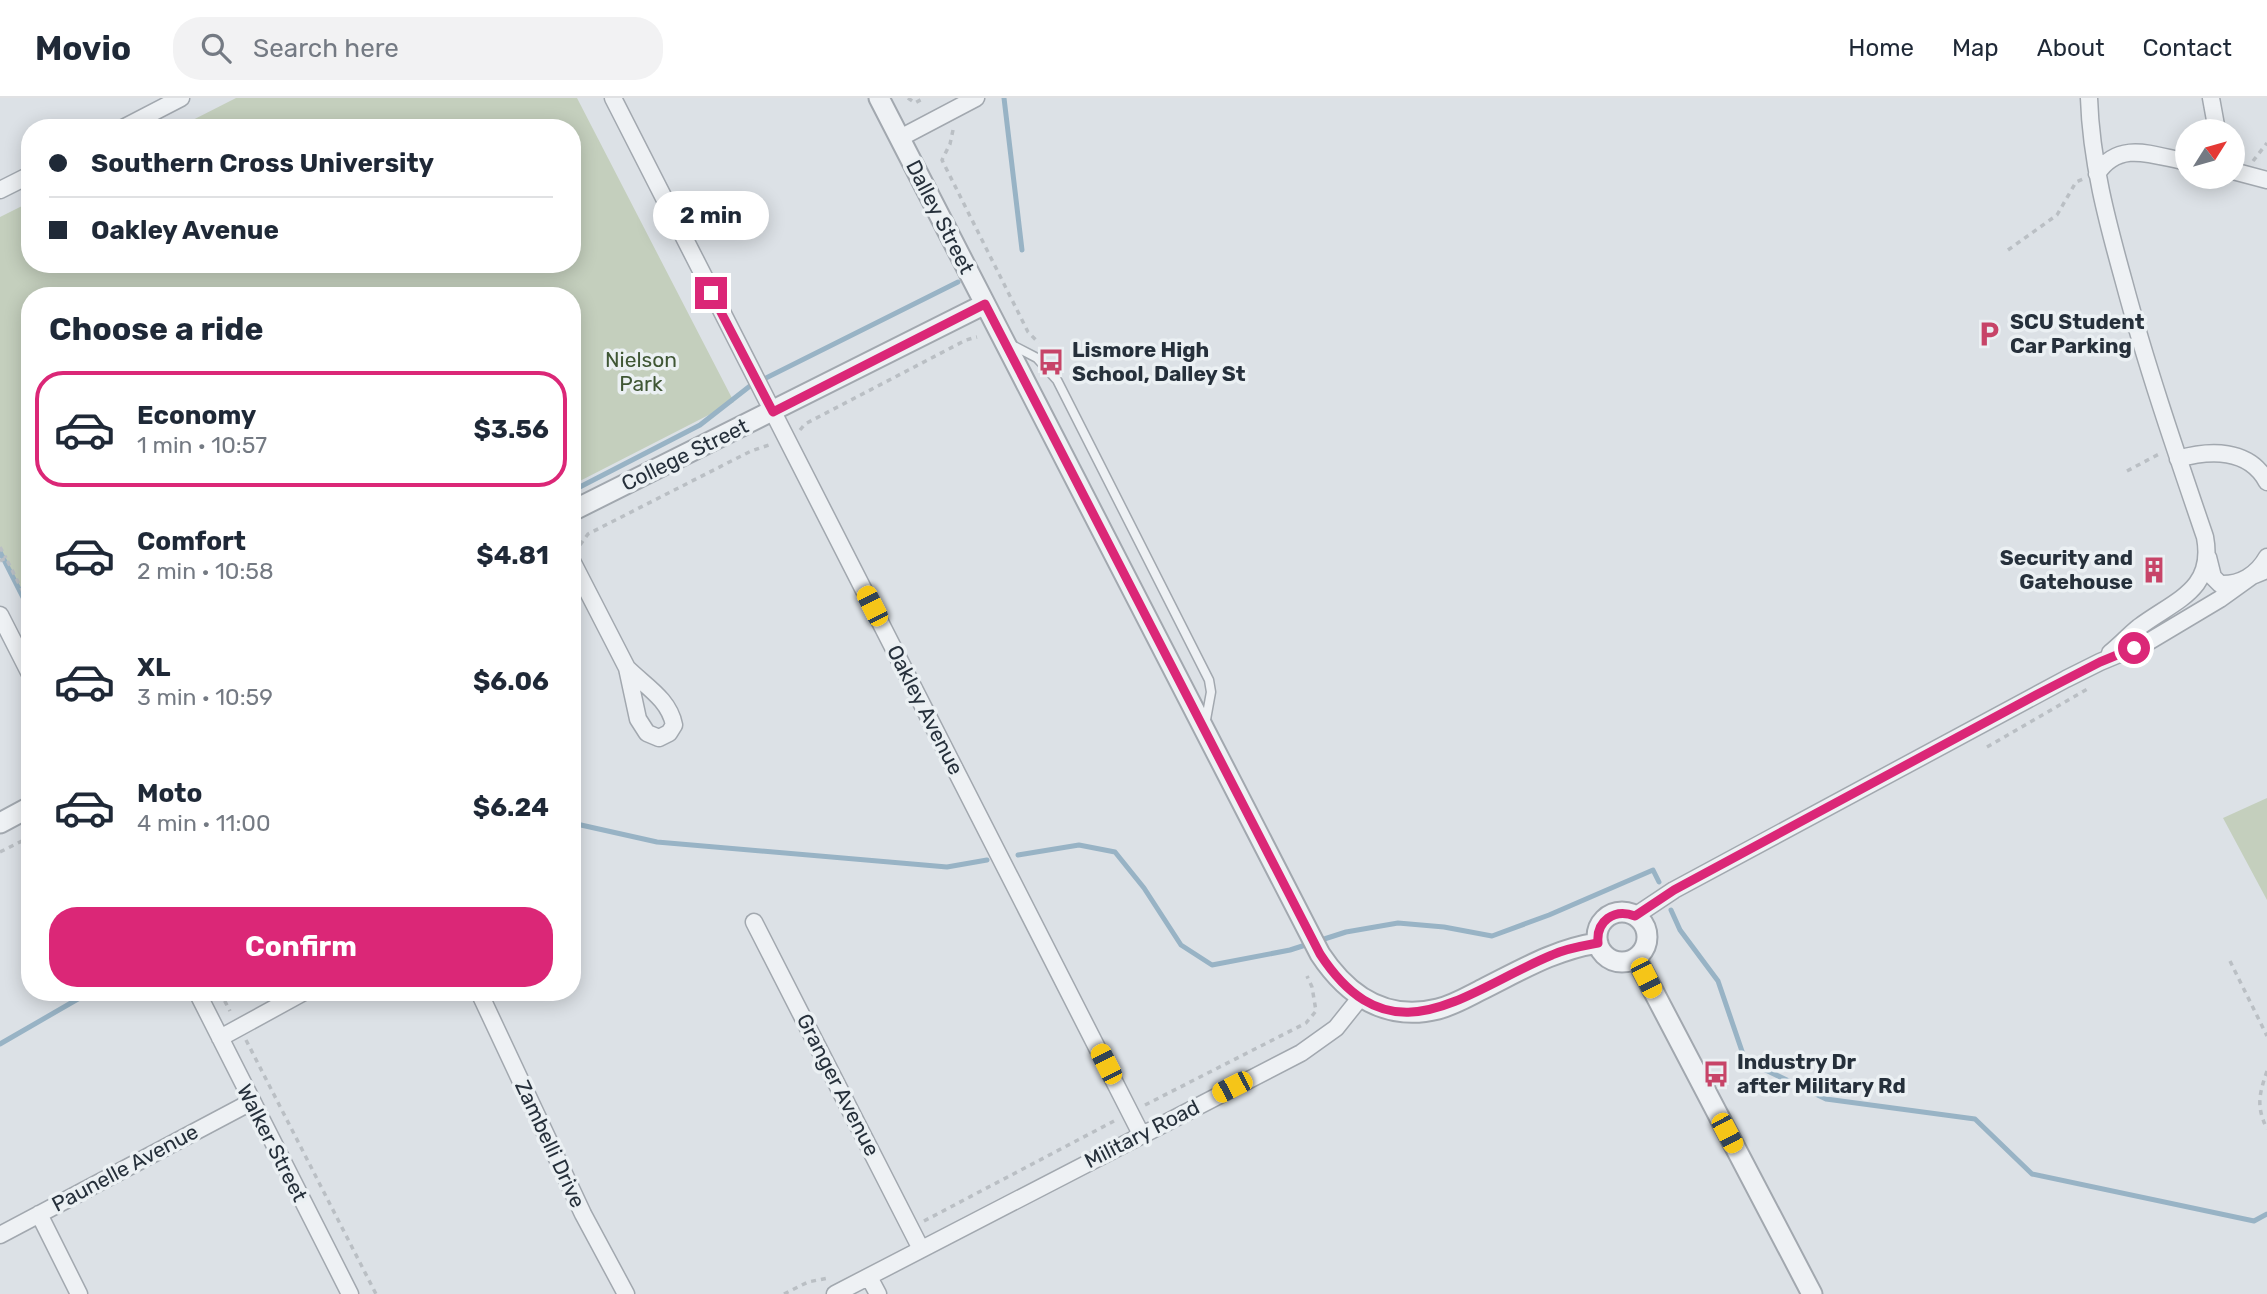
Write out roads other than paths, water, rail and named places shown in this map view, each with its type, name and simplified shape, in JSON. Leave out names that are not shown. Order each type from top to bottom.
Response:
[{"type":"street","points":[[140,119],[181,98]]},
{"type":"street","name":"Oakley Avenue","points":[[613,98],[1141,1134]]},
{"type":"street","name":"Dalley Street","points":[[879,98],[1320,954],[1345,986],[1360,998]]},
{"type":"street","points":[[900,138],[976,98]]},
{"type":"street","points":[[2089,98],[2090,130],[2097,174],[2136,325],[2205,537],[2213,577],[2220,584],[2230,584],[2260,573]]},
{"type":"street","points":[[2211,98],[2215,119]]},
{"type":"street","points":[[2097,174],[2104,163],[2123,153],[2135,152],[2175,160]]},
{"type":"street","points":[[2245,170],[2250,175]]},
{"type":"street","points":[[2245,174],[2267,180]]},
{"type":"street","points":[[0,190],[21,180]]},
{"type":"street","name":"College Street","points":[[581,507],[985,304]]},
{"type":"street","points":[[2178,459],[2215,452],[2232,455],[2250,463],[2267,482]]},
{"type":"street","points":[[2100,662],[2139,628],[2194,589],[2206,566],[2208,554]]},
{"type":"street","points":[[1635,916],[1674,890],[2100,662],[2148,642],[2260,573],[2267,557]]},
{"type":"street","points":[[581,579],[627,668]]},
{"type":"street","points":[[0,615],[21,656]]},
{"type":"street","points":[[0,823],[21,812]]},
{"type":"street","points":[[1619,913],[1635,916],[1647,933],[1645,947],[1636,958],[1629,961],[1613,961],[1606,957],[1598,943],[1597,935],[1604,920],[1619,913]]},
{"type":"street","name":"Granger Avenue","points":[[754,922],[921,1249]]},
{"type":"street","points":[[1360,998],[1376,1006],[1398,1011],[1438,1009],[1553,954],[1598,943]]},
{"type":"street","points":[[1636,958],[1812,1294]]},
{"type":"street","name":"Military Road","points":[[835,1294],[1301,1053],[1336,1028],[1360,998]]},
{"type":"street","name":"Walker Street","points":[[202,1001],[349,1294]]},
{"type":"street","points":[[220,1038],[288,1001]]},
{"type":"street","name":"Zambelli Drive","points":[[483,1001],[583,1214],[626,1294]]},
{"type":"street","name":"Paunelle Avenue","points":[[0,1235],[251,1102]]},
{"type":"street","points":[[39,1214],[79,1294]]},
{"type":"street","points":[[869,1277],[878,1294]]},
{"type":"lane","points":[[1004,341],[1037,358],[1057,380],[1209,680],[1209,713],[1204,728]]},
{"type":"waterway","points":[[1004,98],[1022,250]]},
{"type":"waterway","points":[[581,486],[700,425],[750,386],[958,282]]},
{"type":"waterway","points":[[0,552],[21,593]]},
{"type":"waterway","points":[[581,825],[657,842],[947,867],[987,860]]},
{"type":"waterway","points":[[1018,855],[1079,845],[1115,852],[1144,888],[1181,945],[1212,965],[1290,950],[1346,932],[1398,923],[1444,927],[1492,936],[1549,915],[1653,870],[1659,882]]},
{"type":"waterway","points":[[1671,910],[1680,930],[1718,981],[1745,1060],[1826,1099],[1975,1119],[2032,1174],[2254,1221],[2267,1214]]},
{"type":"waterway","points":[[0,1044],[74,1001]]},
{"type":"place","name":"SCU Student Car Parking","points":[[1989,334]]},
{"type":"place","name":"Lismore High School, Dalley St","points":[[1051,362]]},
{"type":"place","name":"Security and Gatehouse","points":[[2154,570]]},
{"type":"place","name":"Industry Dr after Military Rd","points":[[1716,1074]]},
{"type":"park label","name":"Nielson Park","points":[[641,372]]}]
